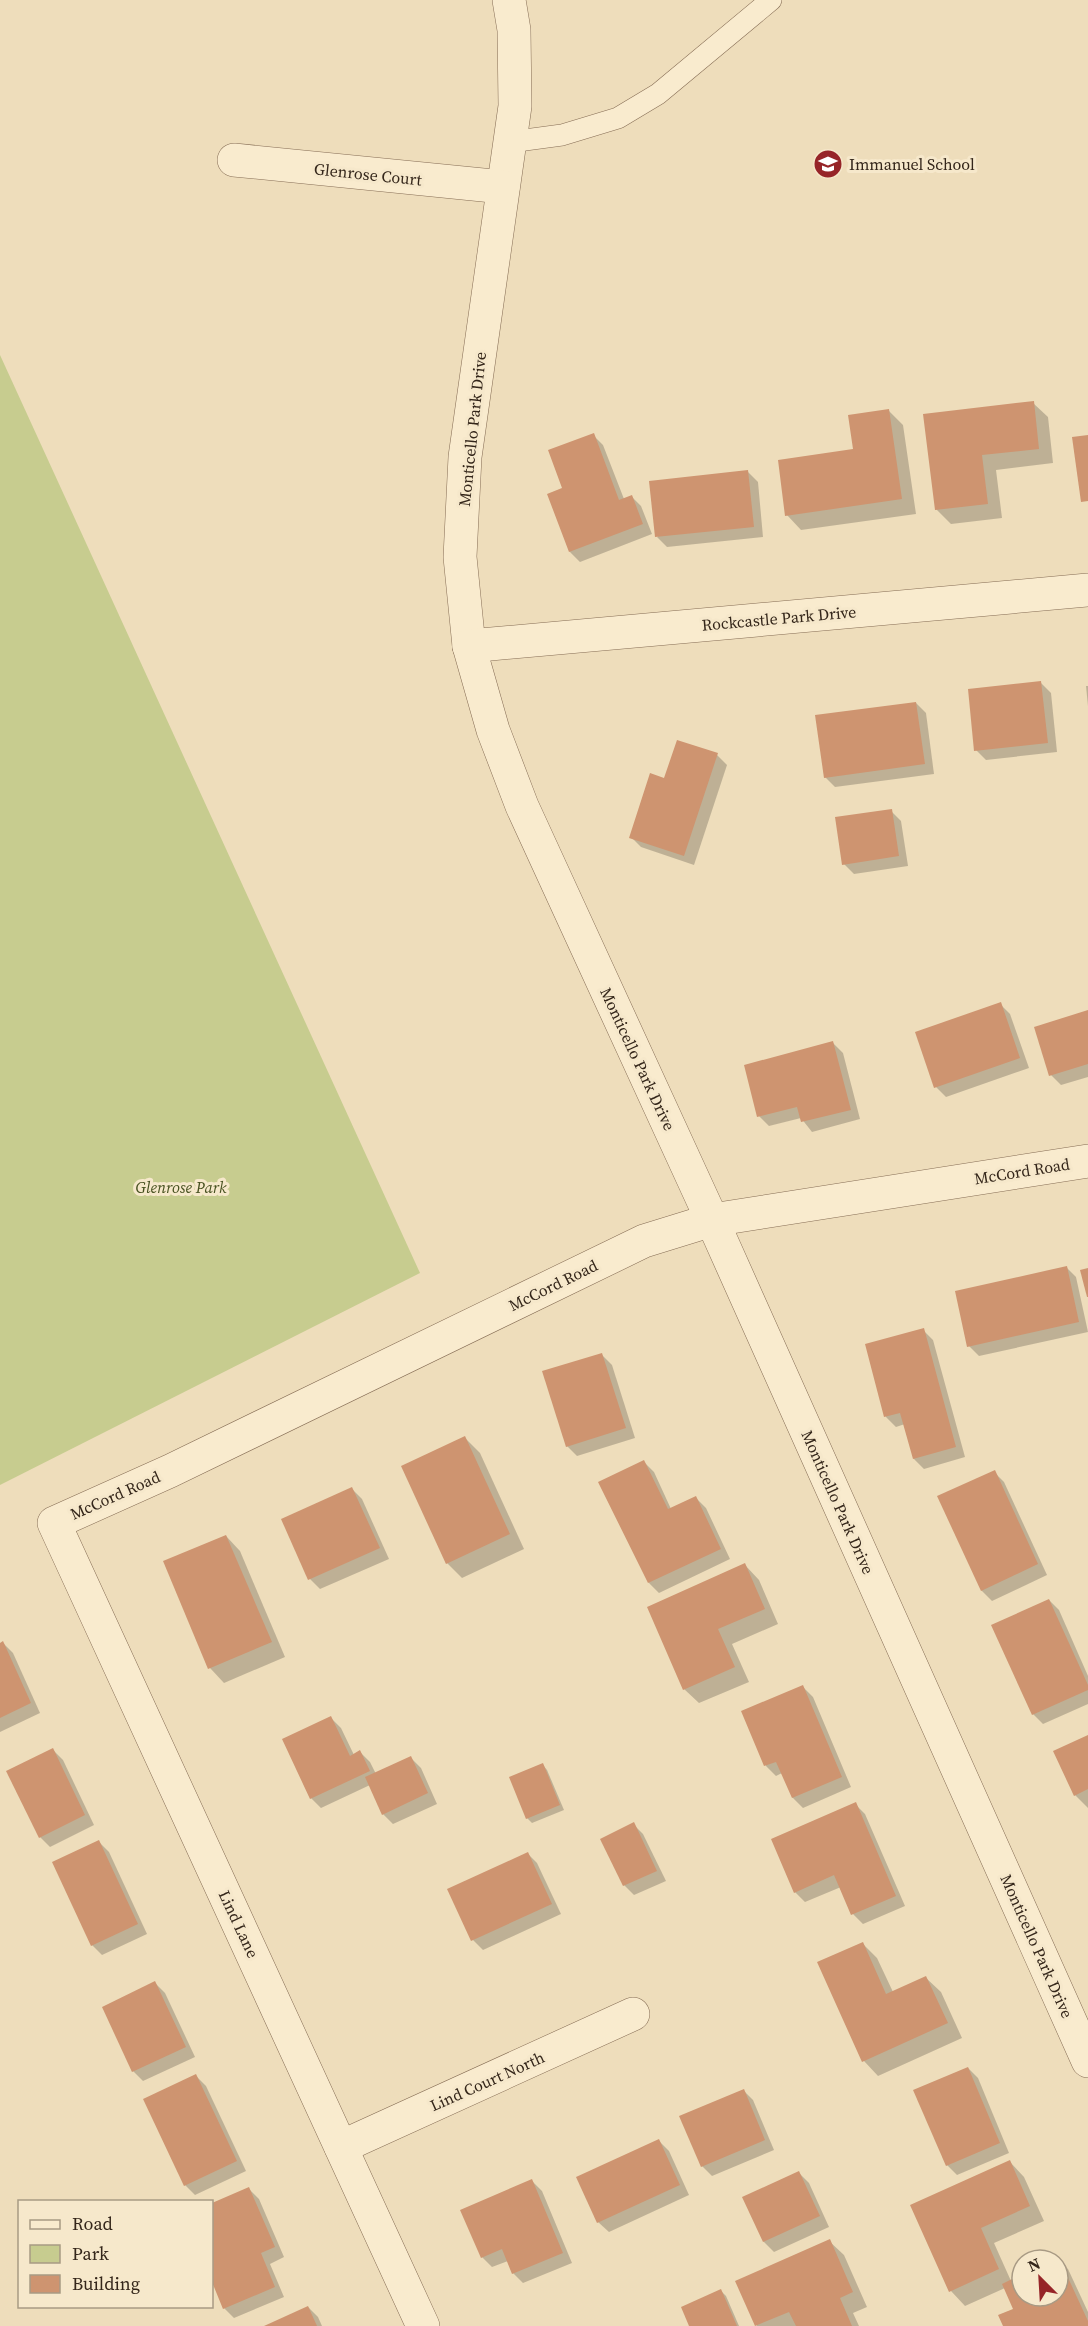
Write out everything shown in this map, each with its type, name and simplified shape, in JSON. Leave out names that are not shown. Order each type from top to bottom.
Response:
[{"type":"street","name":"Monticello Park Drive","points":[[510,0],[514,30],[515,106],[465,457],[460,557],[469,646],[493,730],[522,806],[712,1220],[1088,2061]]},
{"type":"street","name":"Glenrose Court","points":[[234,160],[503,188]]},
{"type":"street","name":"Rockcastle Park Drive","points":[[469,646],[1088,590]]},
{"type":"street","name":"McCord Road","points":[[54,1523],[180,1466],[644,1241],[712,1220],[1088,1161]]},
{"type":"street","name":"Lind Lane","points":[[54,1523],[423,2326]]},
{"type":"street","name":"Lind Court North","points":[[341,2147],[633,2014]]},
{"type":"lane","points":[[510,142],[562,135],[618,118],[658,94],[771,0]]},
{"type":"green space","name":"Glenrose Park","points":[[0,355],[420,1273],[0,1485]]},
{"type":"building","points":[[1034,401],[1039,449],[982,455],[988,504],[935,510],[923,414]]},
{"type":"building","points":[[889,409],[902,499],[785,516],[778,460],[853,449],[848,415]]},
{"type":"building","points":[[594,433],[619,500],[632,495],[643,524],[569,552],[547,494],[562,488],[548,450]]},
{"type":"building","points":[[1088,435],[1088,501],[1081,502],[1072,437]]},
{"type":"building","points":[[748,470],[754,527],[655,537],[649,481]]},
{"type":"building","points":[[1041,681],[1048,743],[974,751],[968,689]]},
{"type":"building","points":[[916,702],[925,764],[824,778],[815,715]]},
{"type":"building","points":[[677,740],[718,753],[684,856],[629,838],[650,773],[664,778]]},
{"type":"building","points":[[892,809],[899,856],[842,865],[835,817]]},
{"type":"building","points":[[1001,1002],[1020,1058],[934,1088],[915,1032]]},
{"type":"building","points":[[1088,1010],[1088,1064],[1049,1076],[1034,1027]]},
{"type":"building","points":[[833,1041],[851,1110],[801,1122],[797,1107],[757,1117],[744,1065]]},
{"type":"building","points":[[1067,1266],[1079,1322],[967,1347],[955,1291]]},
{"type":"building","points":[[1088,1268],[1088,1297],[1087,1297],[1080,1270]]},
{"type":"building","points":[[924,1328],[956,1447],[913,1459],[900,1413],[884,1417],[865,1344]]},
{"type":"building","points":[[602,1353],[626,1428],[566,1447],[542,1371]]},
{"type":"building","points":[[465,1436],[510,1534],[446,1564],[401,1466]]},
{"type":"building","points":[[644,1460],[668,1509],[696,1496],[721,1549],[648,1583],[598,1482]]},
{"type":"building","points":[[995,1470],[1038,1564],[981,1591],[937,1496]]},
{"type":"building","points":[[352,1487],[380,1548],[308,1580],[281,1519]]},
{"type":"building","points":[[226,1535],[272,1642],[208,1669],[163,1561]]},
{"type":"building","points":[[745,1563],[765,1609],[718,1629],[735,1667],[683,1690],[647,1607]]},
{"type":"building","points":[[1049,1599],[1088,1685],[1088,1690],[1032,1715],[991,1625]]},
{"type":"building","points":[[3,1641],[31,1703],[0,1718],[0,1643]]},
{"type":"building","points":[[803,1685],[842,1777],[792,1798],[776,1762],[764,1766],[741,1711]]},
{"type":"building","points":[[331,1716],[350,1756],[360,1750],[370,1771],[310,1799],[282,1739]]},
{"type":"building","points":[[1088,1735],[1088,1789],[1074,1796],[1053,1751]]},
{"type":"building","points":[[53,1748],[85,1815],[39,1838],[6,1771]]},
{"type":"building","points":[[411,1756],[428,1793],[382,1815],[365,1777]]},
{"type":"building","points":[[543,1763],[560,1805],[526,1819],[509,1777]]},
{"type":"building","points":[[856,1802],[896,1896],[851,1915],[834,1875],[794,1893],[771,1839]]},
{"type":"building","points":[[634,1822],[657,1871],[623,1886],[600,1839]]},
{"type":"building","points":[[99,1840],[138,1924],[91,1946],[52,1862]]},
{"type":"building","points":[[528,1852],[552,1904],[471,1941],[447,1889]]},
{"type":"building","points":[[863,1942],[886,1994],[926,1976],[948,2023],[862,2062],[817,1962]]},
{"type":"building","points":[[155,1981],[186,2047],[132,2072],[102,2007]]},
{"type":"building","points":[[968,2067],[1000,2143],[946,2166],[913,2090]]},
{"type":"building","points":[[196,2074],[237,2161],[184,2186],[143,2099]]},
{"type":"building","points":[[744,2089],[765,2140],[701,2167],[679,2116]]},
{"type":"building","points":[[659,2139],[680,2185],[597,2223],[576,2177]]},
{"type":"building","points":[[1010,2160],[1030,2206],[981,2228],[999,2269],[949,2292],[910,2205]]},
{"type":"building","points":[[799,2171],[820,2216],[763,2242],[742,2197]]},
{"type":"building","points":[[532,2179],[563,2253],[512,2274],[502,2249],[481,2258],[460,2210]]},
{"type":"building","points":[[249,2187],[275,2247],[261,2253],[275,2287],[223,2309],[213,2284],[213,2203]]},
{"type":"building","points":[[830,2239],[853,2292],[840,2298],[852,2326],[796,2326],[789,2312],[755,2326],[735,2281]]},
{"type":"building","points":[[1010,2280],[1010,2302],[1002,2284]]},
{"type":"building","points":[[1070,2282],[1088,2321],[1088,2326],[1003,2326],[998,2315],[1013,2309],[1070,2308]]},
{"type":"building","points":[[721,2289],[737,2326],[689,2326],[681,2307]]},
{"type":"building","points":[[308,2306],[317,2326],[264,2326]]},
{"type":"place","name":"Immanuel School","points":[[828,164]]}]
